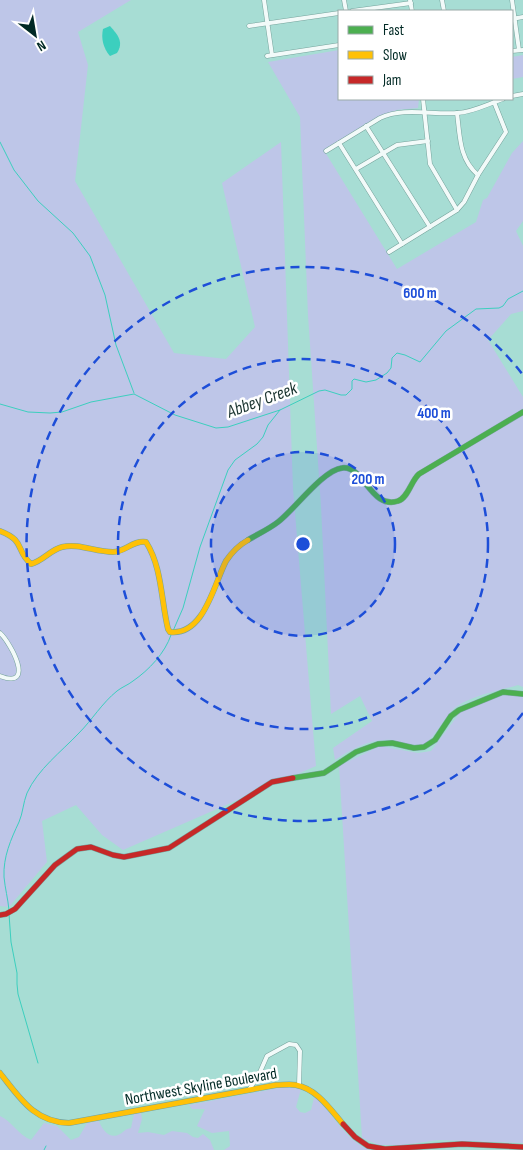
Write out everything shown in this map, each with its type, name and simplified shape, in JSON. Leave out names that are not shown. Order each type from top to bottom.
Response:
[{"type":"main road","points":[[0,531],[15,536],[26,559],[32,564],[38,562],[52,551],[64,546],[80,546],[114,552],[138,542],[146,542],[151,550],[158,577],[168,629],[170,632],[178,633],[193,624],[202,613],[235,549],[280,521],[311,489],[336,469],[342,467],[350,468],[379,498],[389,502],[398,502],[406,495],[410,482],[418,474],[523,412]]},
{"type":"main road","points":[[0,915],[15,909],[55,865],[66,855],[77,849],[97,848],[124,857],[169,848],[272,782],[324,773],[356,752],[378,744],[392,743],[414,748],[424,747],[435,740],[451,716],[459,710],[500,692],[512,691],[523,694]]},
{"type":"main road","name":"Northwest Skyline Boulevard","points":[[0,1073],[36,1114],[56,1124],[284,1084],[299,1085],[313,1091],[321,1097],[353,1137],[369,1147],[385,1149],[462,1144],[523,1147]]},
{"type":"street","points":[[264,0],[270,56],[338,46]]},
{"type":"street","points":[[358,10],[410,2]]},
{"type":"street","points":[[249,26],[338,13]]},
{"type":"street","points":[[521,50],[513,19],[523,17]]},
{"type":"street","points":[[423,100],[430,164],[458,210]]},
{"type":"street","points":[[326,151],[366,126],[388,115],[457,113],[500,100]]},
{"type":"street","points":[[389,252],[458,210],[464,202],[478,175],[506,132],[494,102]]},
{"type":"street","points":[[457,113],[464,157],[478,175]]},
{"type":"street","points":[[366,126],[430,227]]},
{"type":"street","points":[[356,169],[397,145],[428,141]]},
{"type":"street","points":[[339,143],[402,244]]},
{"type":"street","points":[[0,633],[7,642],[20,668],[19,674],[16,677],[0,676]]},
{"type":"street","points":[[249,1090],[267,1056],[289,1044],[296,1045],[300,1051],[299,1085]]},
{"type":"shaded area","points":[[0,0],[131,0],[78,32],[88,65],[75,181],[174,353],[226,359],[255,327],[222,183],[281,142],[293,489],[316,766],[123,850],[102,835],[76,805],[42,821],[47,862],[9,907],[0,906]]},
{"type":"shaded area","points":[[110,26],[118,36],[120,45],[117,53],[110,56],[104,46],[102,36],[103,29]]},
{"type":"shaded area","points":[[338,50],[338,100],[419,100],[418,108],[396,110],[396,114],[386,116],[325,152],[397,269],[476,222],[483,200],[487,198],[512,153],[523,141],[523,221],[516,231],[523,246],[523,311],[511,314],[488,340],[523,397],[523,687],[518,685],[478,696],[463,703],[452,711],[431,738],[423,744],[411,744],[392,740],[377,741],[355,748],[335,760],[333,748],[372,721],[360,696],[331,714],[321,506],[308,315],[300,117],[268,62]]},
{"type":"shaded area","points":[[523,55],[523,77],[513,79],[513,57]]},
{"type":"shaded area","points":[[497,696],[523,697],[523,1143],[439,1140],[403,1145],[379,1145],[362,1138],[339,766],[380,746],[418,753],[431,751],[461,711]]},
{"type":"shaded area","points":[[284,1087],[301,1089],[296,1107],[300,1112],[305,1113],[311,1110],[314,1098],[316,1098],[347,1134],[370,1150],[224,1150],[230,1146],[229,1131],[212,1133],[197,1126],[205,1109],[192,1109],[189,1105]]},
{"type":"shaded area","points":[[141,1113],[142,1119],[138,1133],[148,1132],[164,1135],[172,1131],[187,1133],[198,1138],[203,1134],[210,1140],[214,1150],[0,1150],[0,1116],[22,1135],[31,1140],[44,1123],[57,1126],[71,1140],[79,1137],[87,1123],[99,1121],[107,1133],[116,1136],[131,1128],[134,1114]]},
{"type":"waterway","name":"Abbey Creek","points":[[0,142],[14,170],[38,201],[73,233],[90,256],[105,295],[116,345],[134,393]]},
{"type":"waterway","name":"Abbey Creek","points":[[0,404],[28,412],[50,413],[62,412],[91,402],[134,394],[175,415],[216,428],[228,427],[280,410],[319,391],[325,390],[346,395],[352,389],[352,381],[354,379],[366,382],[376,380],[387,373],[391,368],[392,358],[397,353],[420,362],[446,331],[476,309],[499,308],[508,299],[523,291]]},
{"type":"waterway","points":[[173,631],[183,608],[200,547],[228,470],[235,460],[257,444],[263,437],[268,425],[280,410]]},
{"type":"waterway","points":[[9,910],[4,877],[6,855],[20,819],[27,793],[32,784],[44,768],[84,728],[102,706],[119,690],[139,677],[161,655],[171,635]]},
{"type":"waterway","points":[[9,914],[18,994],[38,1063]]},
{"type":"waterway","points":[[44,1150],[46,1146]]},
{"type":"traffic: fast","points":[[248,540],[278,522],[334,470],[350,469],[381,499],[389,502],[398,501],[404,497],[419,474],[523,412]]},
{"type":"traffic: fast","points":[[293,778],[324,773],[356,752],[378,744],[392,743],[414,748],[424,747],[435,740],[451,716],[459,710],[503,692],[523,694]]},
{"type":"traffic: slow","points":[[0,531],[14,538],[31,564],[62,547],[75,546],[113,552],[137,543],[146,542],[158,573],[170,632],[182,631],[191,626],[199,617],[212,595],[226,561],[236,549],[248,540]]},
{"type":"traffic: slow","points":[[0,1073],[21,1100],[29,1107],[46,1118],[57,1122],[69,1123],[276,1085],[296,1085],[304,1087],[317,1095],[343,1124]]},
{"type":"traffic: jam","points":[[0,915],[15,909],[55,865],[77,849],[91,847],[124,857],[169,848],[272,782],[293,778]]},
{"type":"traffic: jam","points":[[343,1124],[355,1137],[368,1146],[385,1149],[462,1144],[523,1147]]}]
